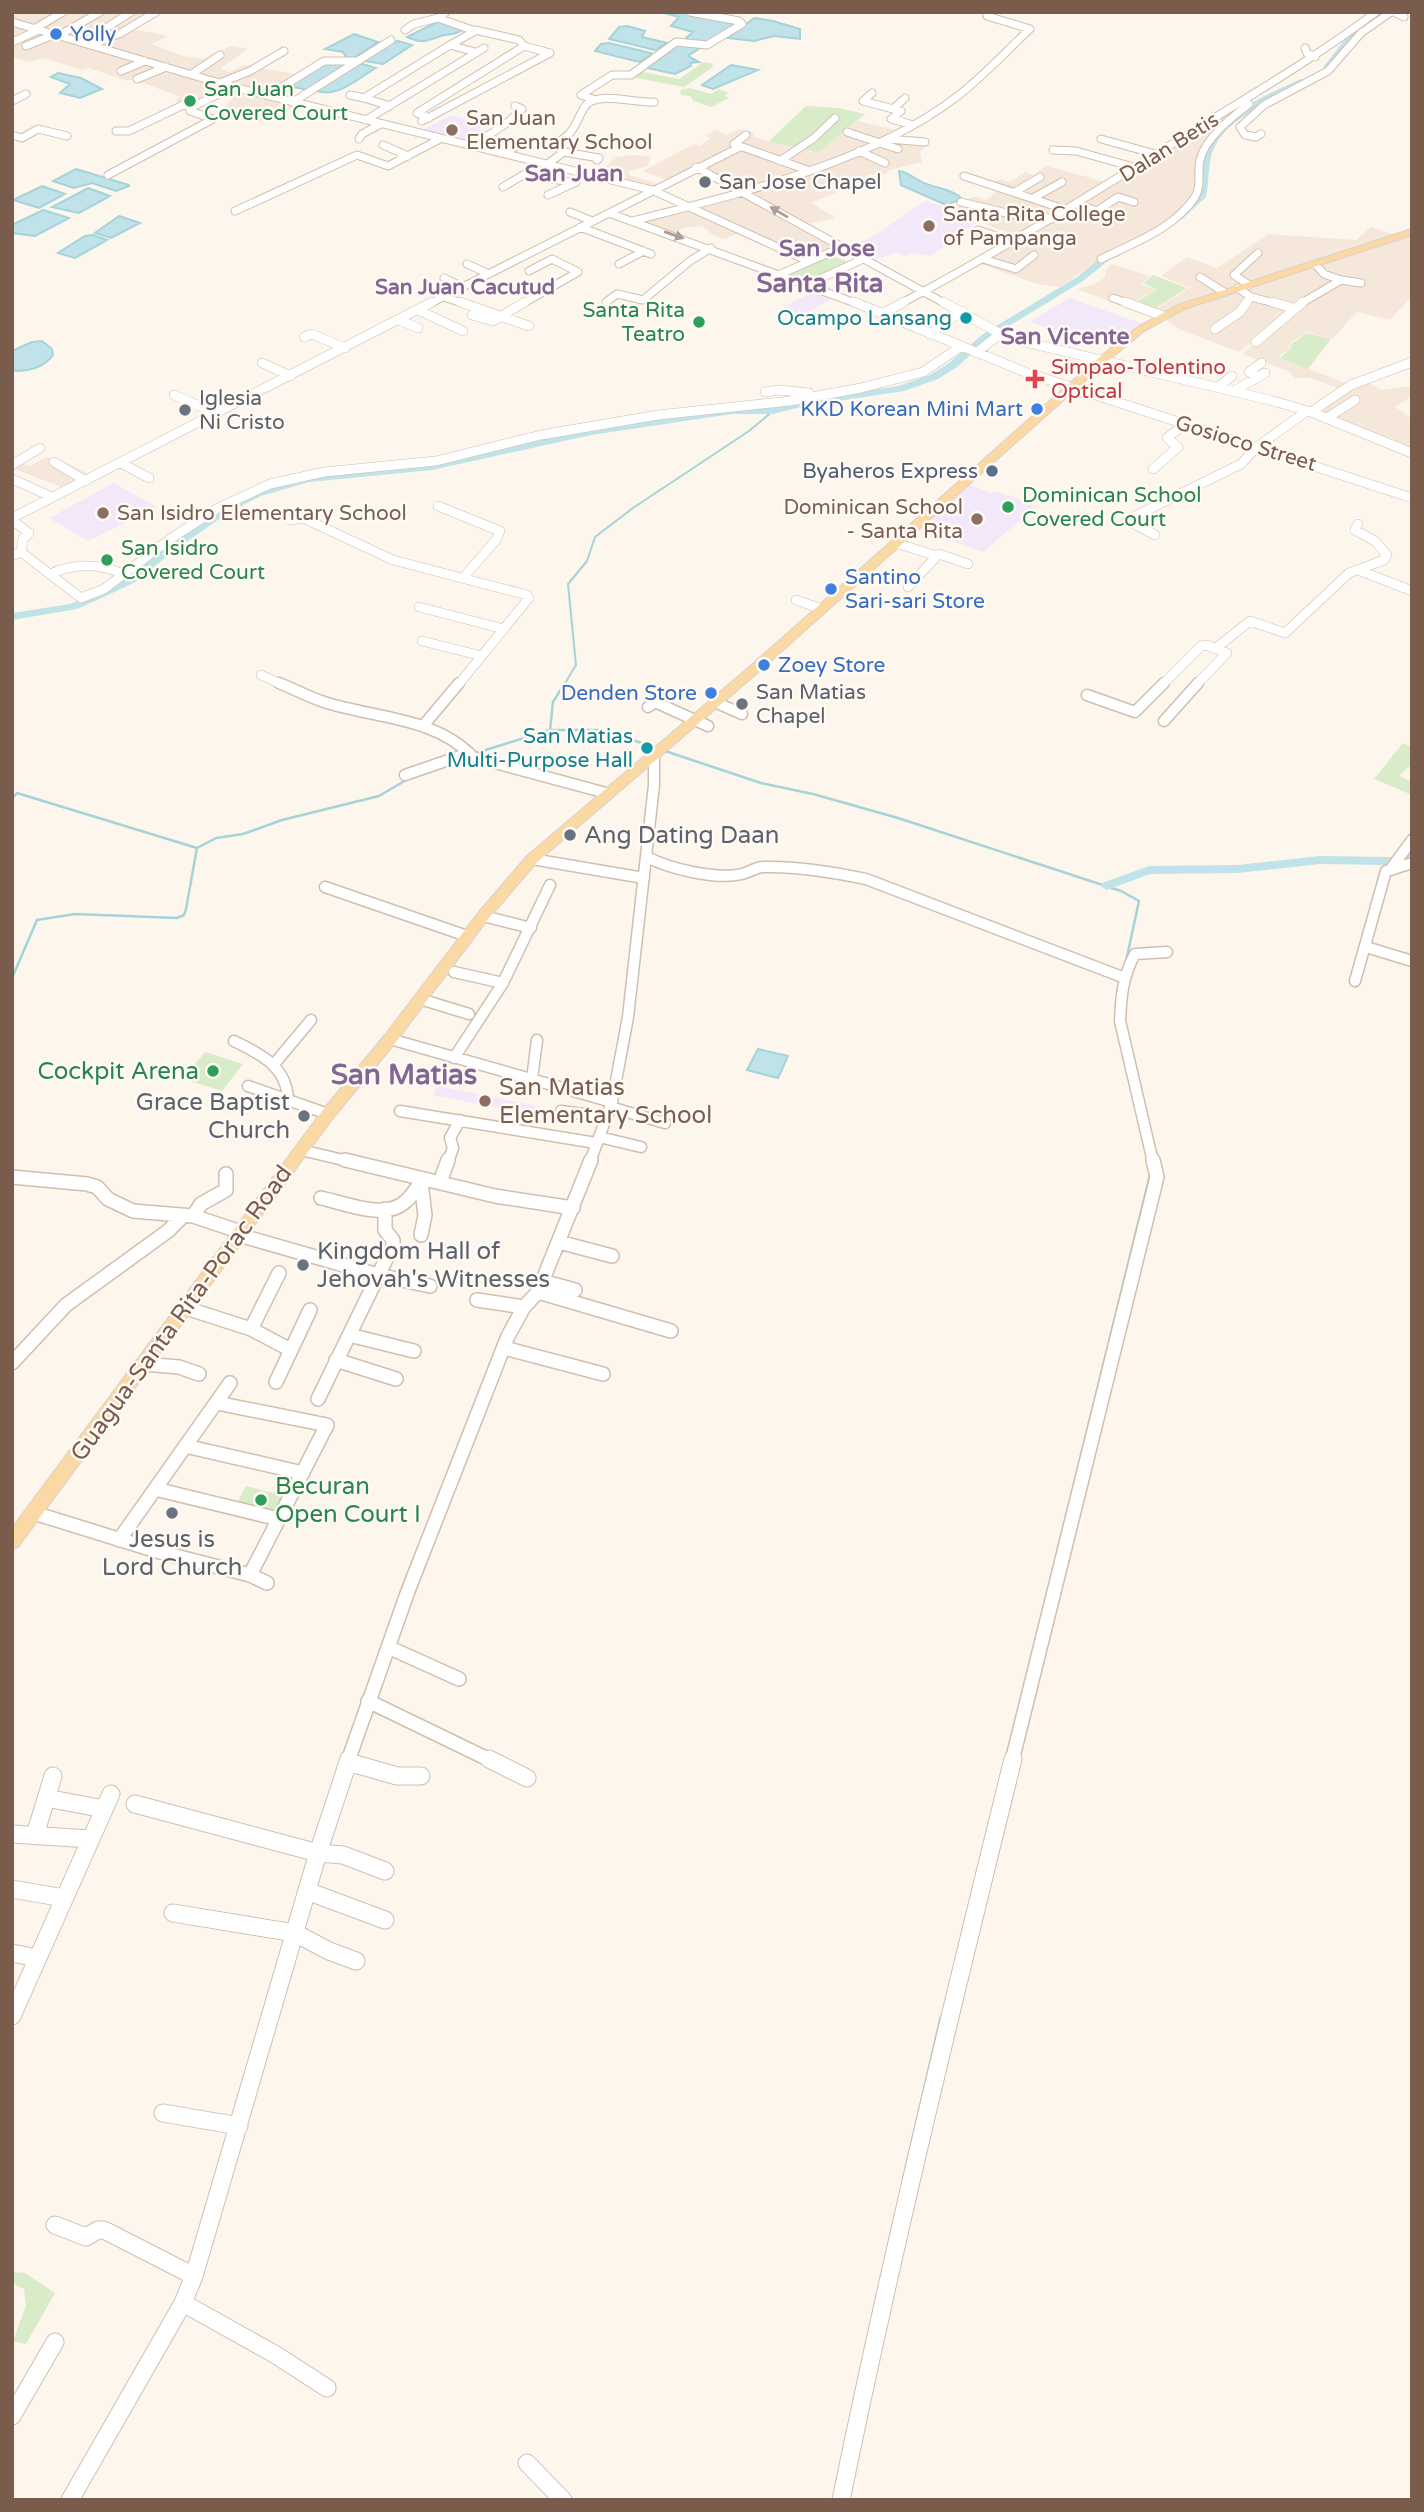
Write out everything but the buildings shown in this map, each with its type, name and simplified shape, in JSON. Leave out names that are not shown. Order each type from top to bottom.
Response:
[{"type":"main road","name":"Guagua-Santa Rita-Porac Road","points":[[12,1542],[328,1114],[390,1039],[483,916],[532,859],[822,609],[1070,388],[1141,329],[1181,307],[1412,232]]},
{"type":"street","points":[[12,41],[36,30],[63,12]]},
{"type":"street","points":[[49,43],[100,12]]},
{"type":"street","points":[[82,43],[131,12]]},
{"type":"street","points":[[91,46],[121,33],[156,12]]},
{"type":"street","points":[[405,30],[414,24],[438,18],[446,12]]},
{"type":"street","points":[[593,99],[581,95],[612,75],[631,75],[673,43],[681,41],[709,45],[742,24],[739,21],[690,12]]},
{"type":"street","points":[[633,222],[746,192],[810,171],[884,141],[914,125],[958,95],[1030,29],[987,16],[987,12]]},
{"type":"street","name":"Dalan Betis","points":[[883,314],[1014,242],[1159,155],[1315,57],[1376,12]]},
{"type":"street","points":[[1261,134],[1256,137],[1245,135],[1240,127],[1264,105],[1328,71],[1347,47],[1392,12],[1404,17]]},
{"type":"street","points":[[46,15],[54,17]]},
{"type":"street","points":[[407,130],[550,54],[524,46],[519,40],[438,18]]},
{"type":"street","points":[[12,22],[233,87],[652,190],[808,261]]},
{"type":"street","points":[[364,98],[471,35],[475,30]]},
{"type":"street","points":[[26,46],[58,36]]},
{"type":"street","points":[[293,102],[391,40]]},
{"type":"street","points":[[450,45],[475,52]]},
{"type":"street","points":[[429,118],[417,113],[524,46]]},
{"type":"street","points":[[366,121],[484,48]]},
{"type":"street","points":[[1305,48],[1307,53],[1315,57]]},
{"type":"street","points":[[220,83],[250,71],[284,51]]},
{"type":"street","points":[[192,74],[220,55]]},
{"type":"street","points":[[282,87],[324,61],[358,61]]},
{"type":"street","points":[[121,71],[148,62]]},
{"type":"street","points":[[129,74],[148,62]]},
{"type":"street","points":[[495,64],[522,70]]},
{"type":"street","points":[[137,79],[166,67]]},
{"type":"street","points":[[504,80],[514,83]]},
{"type":"street","points":[[465,84],[487,89]]},
{"type":"street","points":[[116,131],[130,131],[183,105],[192,107],[233,87]]},
{"type":"street","points":[[453,91],[473,97]]},
{"type":"street","points":[[12,101],[26,94]]},
{"type":"street","points":[[876,94],[863,100],[925,117]]},
{"type":"street","points":[[1101,259],[1171,221],[1189,206],[1198,191],[1202,154],[1243,108],[1257,98],[1254,95]]},
{"type":"street","points":[[350,96],[390,106]]},
{"type":"street","points":[[557,147],[557,143],[583,119],[584,107],[593,99],[607,96],[639,103],[654,102]]},
{"type":"street","points":[[908,100],[891,119],[914,125]]},
{"type":"street","points":[[472,146],[507,123],[522,109],[514,106]]},
{"type":"street","points":[[108,175],[213,119],[190,111],[192,107]]},
{"type":"street","points":[[780,161],[814,138],[835,118]]},
{"type":"street","points":[[359,139],[381,124]]},
{"type":"street","points":[[1185,124],[1199,128]]},
{"type":"street","points":[[12,135],[22,138],[38,129],[67,136]]},
{"type":"street","points":[[846,132],[884,141],[925,142]]},
{"type":"street","points":[[746,135],[734,143],[740,148],[810,171]]},
{"type":"street","points":[[234,211],[357,155],[388,166],[440,139]]},
{"type":"street","points":[[1101,139],[1159,155]]},
{"type":"street","points":[[884,141],[898,149]]},
{"type":"street","points":[[508,151],[525,142],[557,147],[564,152],[593,154]]},
{"type":"street","points":[[383,145],[408,156]]},
{"type":"street","points":[[740,148],[696,167],[12,519],[29,533],[16,554],[50,574],[81,598],[104,589],[170,539],[218,508],[253,490],[288,480],[324,472],[436,461],[541,435],[658,415],[823,396],[904,379],[923,372],[962,347]]},
{"type":"street","points":[[1053,150],[1076,152],[1137,168]]},
{"type":"street","points":[[546,164],[564,152]]},
{"type":"street","points":[[859,152],[885,163]]},
{"type":"street","points":[[696,167],[746,192],[1008,338],[1309,411],[1412,453]]},
{"type":"street","points":[[598,177],[618,171]]},
{"type":"street","points":[[503,187],[525,174],[575,183]]},
{"type":"street","points":[[548,195],[588,174]]},
{"type":"street","points":[[964,176],[1068,210]]},
{"type":"street","points":[[1016,192],[1040,177]]},
{"type":"street","points":[[1033,198],[1062,182]]},
{"type":"street","points":[[1097,211],[1118,197],[1134,202]]},
{"type":"street","points":[[961,202],[1009,214],[1041,215],[1052,219]]},
{"type":"street","points":[[1076,204],[1117,218]]},
{"type":"street","points":[[569,212],[593,221]]},
{"type":"street","name":"Gosioco Street","points":[[609,213],[809,284],[976,353],[1070,388],[1258,446],[1288,452],[1412,498]]},
{"type":"street","points":[[995,221],[1009,214]]},
{"type":"street","points":[[580,227],[648,253],[619,264]]},
{"type":"street","points":[[978,230],[1014,242]]},
{"type":"street","points":[[538,235],[553,241]]},
{"type":"street","points":[[781,274],[842,247]]},
{"type":"street","points":[[606,302],[617,295],[643,300],[710,248]]},
{"type":"street","points":[[1258,253],[1234,275],[1251,297],[1293,308]]},
{"type":"street","points":[[983,259],[1016,269],[1034,255]]},
{"type":"street","points":[[472,315],[490,321],[500,317],[578,272],[552,259],[529,271]]},
{"type":"street","points":[[809,284],[863,259]]},
{"type":"street","points":[[467,264],[489,274]]},
{"type":"street","points":[[1315,264],[1324,274],[1361,284]]},
{"type":"street","points":[[1200,276],[1224,292]]},
{"type":"street","points":[[444,278],[489,290]]},
{"type":"street","points":[[1256,342],[1293,308],[1341,280]]},
{"type":"street","points":[[444,297],[529,326]]},
{"type":"street","points":[[1215,329],[1240,312],[1251,297]]},
{"type":"street","points":[[1113,298],[1163,316]]},
{"type":"street","points":[[418,310],[463,331]]},
{"type":"street","points":[[930,334],[962,312]]},
{"type":"street","points":[[399,320],[418,328]]},
{"type":"street","points":[[976,353],[1001,333]]},
{"type":"street","points":[[304,337],[312,334],[345,348]]},
{"type":"street","points":[[1155,535],[1127,520],[1241,464],[1258,446],[1351,385],[1412,362]]},
{"type":"street","points":[[262,363],[291,376]]},
{"type":"street","points":[[1234,391],[1261,375],[1250,372],[1261,363]]},
{"type":"street","points":[[1218,387],[1232,376]]},
{"type":"street","points":[[765,392],[779,390],[823,396]]},
{"type":"street","points":[[174,395],[218,414]]},
{"type":"street","points":[[1326,418],[1354,400]]},
{"type":"street","points":[[1161,416],[1170,408]]},
{"type":"street","points":[[1153,469],[1178,447],[1167,438],[1185,424]]},
{"type":"street","points":[[1344,438],[1355,430]]},
{"type":"street","points":[[12,465],[40,448]]},
{"type":"street","points":[[54,462],[86,481]]},
{"type":"street","points":[[121,463],[149,478]]},
{"type":"street","points":[[12,479],[52,497]]},
{"type":"street","points":[[438,506],[500,531],[496,540],[463,578]]},
{"type":"street","points":[[290,520],[303,518],[393,560],[527,595],[529,598],[423,726]]},
{"type":"street","points":[[1216,648],[1247,621],[1285,633],[1349,573],[1361,571],[1384,560],[1387,555],[1375,541],[1355,530],[1358,524]]},
{"type":"street","points":[[897,542],[968,564]]},
{"type":"street","points":[[908,587],[937,556]]},
{"type":"street","points":[[50,574],[65,566],[80,564],[116,570],[125,575]]},
{"type":"street","points":[[1361,571],[1412,591]]},
{"type":"street","points":[[796,600],[822,609]]},
{"type":"street","points":[[419,607],[504,629]]},
{"type":"street","points":[[422,641],[482,656]]},
{"type":"street","points":[[1087,695],[1135,712],[1201,646],[1227,653],[1175,706],[1164,721]]},
{"type":"street","points":[[261,675],[323,702],[423,726],[460,743],[473,757],[606,793]]},
{"type":"street","points":[[648,707],[655,702],[708,726]]},
{"type":"street","points":[[715,702],[742,714]]},
{"type":"street","points":[[70,2500],[183,2303],[194,2276],[318,1853],[368,1701],[504,1348],[524,1307],[540,1287],[573,1208],[609,1109],[628,1017],[657,750]]},
{"type":"street","points":[[405,775],[469,753]]},
{"type":"street","points":[[1356,981],[1386,871],[1412,840]]},
{"type":"street","points":[[647,857],[666,867],[723,875],[742,874],[760,867],[839,873],[866,878],[1125,978]]},
{"type":"street","points":[[532,859],[644,878]]},
{"type":"street","points":[[1392,865],[1412,863]]},
{"type":"street","points":[[454,1058],[503,983],[550,885]]},
{"type":"street","points":[[325,887],[467,936]]},
{"type":"street","points":[[483,916],[531,928]]},
{"type":"street","points":[[1366,947],[1412,961]]},
{"type":"street","points":[[841,2500],[884,2291],[928,2101],[1157,1177],[1120,1021],[1121,997],[1129,961],[1135,954],[1167,952]]},
{"type":"street","points":[[454,972],[503,983]]},
{"type":"street","points":[[420,999],[469,1014]]},
{"type":"street","points":[[275,1063],[311,1020]]},
{"type":"street","points":[[390,1039],[532,1079],[609,1109],[665,1123]]},
{"type":"street","points":[[532,1079],[537,1040]]},
{"type":"street","points":[[234,1041],[275,1063],[289,1091],[288,1100]]},
{"type":"street","points":[[248,1086],[328,1114]]},
{"type":"street","points":[[561,1111],[609,1109]]},
{"type":"street","points":[[400,1111],[641,1147]]},
{"type":"street","points":[[440,1182],[453,1148],[450,1138],[460,1120]]},
{"type":"street","points":[[301,1150],[422,1181],[440,1182],[495,1196],[573,1208]]},
{"type":"street","points":[[12,1363],[66,1305],[202,1203],[217,1199],[225,1193],[229,1187],[226,1174]]},
{"type":"street","points":[[12,1177],[87,1184],[97,1187],[108,1199],[134,1211],[188,1216],[379,1275],[430,1286]]},
{"type":"street","points":[[321,1198],[385,1209],[402,1206],[422,1181]]},
{"type":"street","points":[[421,1235],[425,1215],[422,1181]]},
{"type":"street","points":[[318,1399],[394,1243],[385,1230],[385,1209]]},
{"type":"street","points":[[559,1242],[612,1256]]},
{"type":"street","points":[[251,1329],[279,1273]]},
{"type":"street","points":[[540,1287],[575,1290]]},
{"type":"street","points":[[540,1287],[671,1331]]},
{"type":"street","points":[[477,1300],[524,1307]]},
{"type":"street","points":[[186,1308],[251,1329],[291,1350]]},
{"type":"street","points":[[276,1382],[310,1310]]},
{"type":"street","points":[[349,1335],[414,1351]]},
{"type":"street","points":[[504,1348],[603,1374]]},
{"type":"street","points":[[336,1360],[396,1379]]},
{"type":"street","points":[[144,1364],[179,1367],[199,1374]]},
{"type":"street","points":[[119,1540],[230,1383]]},
{"type":"street","points":[[217,1402],[327,1425],[250,1575]]},
{"type":"street","points":[[185,1446],[303,1473]]},
{"type":"street","points":[[155,1489],[279,1519]]},
{"type":"street","points":[[34,1513],[119,1540],[250,1575],[267,1583]]},
{"type":"street","points":[[388,1647],[459,1679]]},
{"type":"street","points":[[368,1701],[527,1778]]},
{"type":"street","points":[[348,1762],[397,1776],[421,1776]]},
{"type":"street","points":[[35,1835],[53,1776]]},
{"type":"street","points":[[14,2010],[111,1794]]},
{"type":"street","points":[[46,1798],[104,1809]]},
{"type":"street","points":[[135,1804],[318,1853],[338,1854],[385,1871]]},
{"type":"street","points":[[12,1834],[89,1839]]},
{"type":"street","points":[[12,1889],[64,1898]]},
{"type":"street","points":[[307,1891],[385,1920]]},
{"type":"street","points":[[173,1913],[295,1933],[329,1951],[356,1961]]},
{"type":"street","points":[[12,1953],[37,1958]]},
{"type":"street","points":[[163,2113],[239,2126]]},
{"type":"street","points":[[55,2225],[80,2236],[104,2230],[194,2276]]},
{"type":"street","points":[[183,2303],[276,2355],[327,2388]]},
{"type":"street","points":[[12,2416],[55,2342]]},
{"type":"street","points":[[527,2463],[563,2500]]},
{"type":"shaded area","points":[[12,12],[153,12],[126,28],[168,36],[152,44],[183,56],[203,59],[231,46],[248,49],[221,68],[229,72],[244,65],[302,75],[286,88],[295,90],[286,101],[298,105],[264,123],[222,109],[233,98],[222,94],[195,108],[175,101],[180,97],[133,79],[127,81],[89,68],[82,70],[43,58],[29,62],[12,57]]},
{"type":"shaded area","points":[[1230,110],[1242,114],[1220,134],[1206,152],[1201,197],[1183,207],[1168,226],[1096,262],[1060,287],[1037,284],[980,264],[1136,171]]},
{"type":"shaded area","name":"San Juan Elementary School","points":[[452,115],[486,125],[479,129],[491,132],[472,144],[420,131]]},
{"type":"shaded area","points":[[857,121],[901,131],[895,137],[930,142],[920,152],[922,162],[890,170],[886,174],[868,175],[857,183],[811,203],[836,218],[803,225],[840,247],[807,260],[743,232],[723,239],[702,226],[683,228],[673,233],[636,222],[744,192],[801,224],[750,192],[699,166],[669,181],[643,171],[694,144],[700,146],[711,138],[704,136],[716,130],[726,135],[740,129],[755,133],[753,136],[769,142],[819,152]]},
{"type":"shaded area","points":[[651,156],[648,166],[629,171],[629,175],[659,184],[651,188],[613,179],[619,176],[620,171],[605,167],[617,157]]},
{"type":"shaded area","points":[[1046,166],[1110,183],[1019,237],[985,224],[991,217],[953,209],[974,196],[986,200],[1001,188],[990,184],[1001,179],[1010,182],[1025,172],[1034,175]]},
{"type":"shaded area","name":"Santa Rita College of Pampanga","points":[[925,201],[983,218],[931,256],[913,253],[905,256],[896,252],[872,261],[847,248],[872,237]]},
{"type":"shaded area","points":[[1371,227],[1396,235],[1412,233],[1412,296],[1390,320],[1357,312],[1332,339],[1307,332],[1290,343],[1289,349],[1279,357],[1350,385],[1343,390],[1311,378],[1295,378],[1288,371],[1242,354],[1255,343],[1252,342],[1239,352],[1181,330],[1163,318],[1183,308],[1310,265],[1317,270],[1314,261],[1191,300],[1152,318],[1146,315],[1194,285],[1188,287],[1161,276],[1187,257],[1217,268],[1268,234],[1356,240]]},
{"type":"shaded area","points":[[1112,264],[1150,276],[1141,284],[1156,290],[1124,307],[1077,289],[1095,284],[1104,278]]},
{"type":"shaded area","points":[[816,290],[835,297],[797,318],[778,310]]},
{"type":"shaded area","points":[[1069,298],[1141,323],[1111,348],[1030,322]]},
{"type":"shaded area","points":[[1367,382],[1382,390],[1412,386],[1412,396],[1395,407],[1412,418],[1412,452],[1314,412],[1354,386]]},
{"type":"shaded area","points":[[46,457],[60,460],[91,475],[64,488],[12,468],[20,463],[30,466]]},
{"type":"shaded area","name":"San Isidro Elementary School","points":[[114,483],[157,507],[88,541],[49,518]]},
{"type":"shaded area","name":"Dominican School - Santa Rita","points":[[970,485],[1037,506],[983,552],[920,529]]},
{"type":"shaded area","name":"San Matias Elementary School","points":[[438,1086],[536,1106],[532,1115],[433,1095]]},
{"type":"green space","points":[[704,62],[712,63],[713,67],[684,87],[632,77],[642,72],[679,79]]},
{"type":"green space","points":[[690,88],[711,94],[719,89],[729,93],[724,96],[729,98],[711,107],[692,100],[691,96],[681,95],[680,90]]},
{"type":"green space","points":[[806,106],[838,108],[865,114],[819,152],[768,142]]},
{"type":"green space","points":[[830,254],[849,263],[806,282],[787,273]]},
{"type":"green space","points":[[1153,275],[1187,288],[1145,315],[1125,308],[1157,290],[1143,283]]},
{"type":"green space","points":[[1307,333],[1331,339],[1308,369],[1280,358],[1290,349],[1291,344]]},
{"type":"green space","points":[[1403,743],[1412,747],[1412,768],[1408,767],[1399,776],[1410,781],[1412,795],[1374,779]]},
{"type":"green space","name":"Cockpit Arena","points":[[205,1052],[243,1064],[222,1091],[183,1079]]},
{"type":"green space","name":"Becuran Open Court I","points":[[246,1486],[285,1496],[277,1513],[237,1503]]},
{"type":"green space","points":[[12,2272],[25,2273],[55,2293],[26,2344],[13,2341],[26,2306],[24,2289],[12,2283]]},
{"type":"water","points":[[661,12],[686,12],[738,22],[710,42],[688,40],[686,38],[693,32],[671,26],[679,17]]},
{"type":"water","points":[[754,18],[800,29],[800,39],[774,36],[754,41],[728,38]]},
{"type":"water","points":[[439,21],[463,29],[455,34],[424,41],[407,37]]},
{"type":"water","points":[[627,26],[645,31],[642,37],[667,43],[655,50],[609,39],[619,27]]},
{"type":"water","points":[[354,34],[378,42],[354,58],[346,57],[343,52],[325,49]]},
{"type":"water","points":[[398,41],[412,45],[383,64],[364,61],[390,43]]},
{"type":"water","points":[[609,43],[652,55],[639,62],[595,51],[601,44]]},
{"type":"water","points":[[680,43],[700,48],[688,56],[699,62],[690,63],[691,66],[675,74],[647,68]]},
{"type":"water","points":[[324,62],[348,63],[308,90],[288,86]]},
{"type":"water","points":[[359,63],[376,68],[339,90],[315,90]]},
{"type":"water","points":[[731,65],[758,70],[713,89],[702,85]]},
{"type":"water","points":[[58,73],[81,78],[102,89],[80,98],[60,93],[70,84],[51,77]]},
{"type":"water","points":[[76,169],[129,186],[116,191],[92,183],[74,188],[53,181]]},
{"type":"water","points":[[899,171],[954,193],[962,199],[946,205],[901,185]]},
{"type":"water","points":[[42,186],[65,194],[39,208],[13,200]]},
{"type":"water","points":[[88,188],[110,196],[79,213],[52,207]]},
{"type":"water","points":[[43,210],[69,218],[35,236],[12,233],[12,225]]},
{"type":"water","points":[[119,216],[140,223],[111,238],[95,233]]},
{"type":"water","points":[[93,235],[107,240],[75,258],[58,253],[85,236]]},
{"type":"water","points":[[42,341],[52,349],[53,355],[50,359],[35,368],[12,370],[12,351],[32,342]]},
{"type":"water","points":[[758,1049],[788,1056],[778,1078],[747,1070]]},
{"type":"waterway","points":[[1327,68],[1353,35],[1384,12]]},
{"type":"waterway","points":[[1179,217],[1202,197],[1206,160],[1217,137],[1252,108],[1304,81]]},
{"type":"waterway","points":[[12,617],[73,607],[102,594],[133,579],[172,547],[227,509],[257,494],[308,479],[432,467],[591,432],[732,411],[773,411],[805,403],[900,389],[934,377],[953,365],[986,336],[1080,279],[1106,258],[1118,253]]},
{"type":"waterway","points":[[564,685],[576,665],[568,584],[587,561],[595,537],[633,508],[749,431],[773,411]]},
{"type":"waterway","points":[[550,730],[553,702],[565,683]]},
{"type":"waterway","points":[[476,753],[550,730]]},
{"type":"waterway","points":[[550,730],[598,730],[659,748]]},
{"type":"waterway","points":[[665,751],[761,783],[813,794],[898,818],[1121,891],[1139,901],[1126,961]]},
{"type":"waterway","points":[[197,848],[216,838],[243,834],[282,820],[379,796],[408,779]]},
{"type":"waterway","points":[[12,799],[17,793],[197,848]]},
{"type":"waterway","points":[[12,978],[37,920],[75,914],[177,918],[184,915],[197,848]]},
{"type":"waterway","points":[[1107,886],[1149,870],[1238,869],[1320,860],[1390,861],[1412,855]]},
{"type":"waterway","points":[[1057,1553],[1150,1175]]},
{"type":"waterway","points":[[903,2182],[941,2018]]},
{"type":"place","name":"Yolly","points":[[56,34]]},
{"type":"place","name":"San Juan Covered Court","points":[[190,101]]},
{"type":"place","name":"San Juan Elementary School","points":[[452,130]]},
{"type":"place","name":"San Jose Chapel","points":[[705,182]]},
{"type":"place","name":"Santa Rita College of Pampanga","points":[[929,226]]},
{"type":"place","name":"Ocampo Lansang","points":[[966,318]]},
{"type":"place","name":"Santa Rita Teatro","points":[[699,322]]},
{"type":"place","name":"Simpao-Tolentino Optical","points":[[1035,379]]},
{"type":"place","name":"KKD Korean Mini Mart","points":[[1037,409]]},
{"type":"place","name":"Iglesia Ni Cristo","points":[[185,410]]},
{"type":"place","name":"Byaheros Express","points":[[992,471]]},
{"type":"place","name":"Dominican School Covered Court","points":[[1008,507]]},
{"type":"place","name":"San Isidro Elementary School","points":[[103,513]]},
{"type":"place","name":"Dominican School - Santa Rita","points":[[977,519]]},
{"type":"place","name":"San Isidro Covered Court","points":[[107,560]]},
{"type":"place","name":"Santino Sari-sari Store","points":[[831,589]]},
{"type":"place","name":"Zoey Store","points":[[764,665]]},
{"type":"place","name":"Denden Store","points":[[711,693]]},
{"type":"place","name":"San Matias Chapel","points":[[742,704]]},
{"type":"place","name":"San Matias Multi-Purpose Hall","points":[[647,748]]},
{"type":"place","name":"Ang Dating Daan","points":[[570,835]]},
{"type":"place","name":"Cockpit Arena","points":[[213,1071]]},
{"type":"place","name":"San Matias Elementary School","points":[[485,1101]]},
{"type":"place","name":"Grace Baptist Church","points":[[304,1116]]},
{"type":"place","name":"Kingdom Hall of Jehovah's Witnesses","points":[[303,1265]]},
{"type":"place","name":"Becuran Open Court I","points":[[261,1500]]},
{"type":"place","name":"Jesus is Lord Church","points":[[172,1513]]},
{"type":"district","name":"San Juan","points":[[574,173]]},
{"type":"district","name":"San Jose","points":[[827,248]]},
{"type":"district","name":"Santa Rita","points":[[820,283]]},
{"type":"district","name":"San Juan Cacutud","points":[[465,287]]},
{"type":"district","name":"San Vicente","points":[[1065,336]]},
{"type":"district","name":"San Matias","points":[[404,1074]]}]
